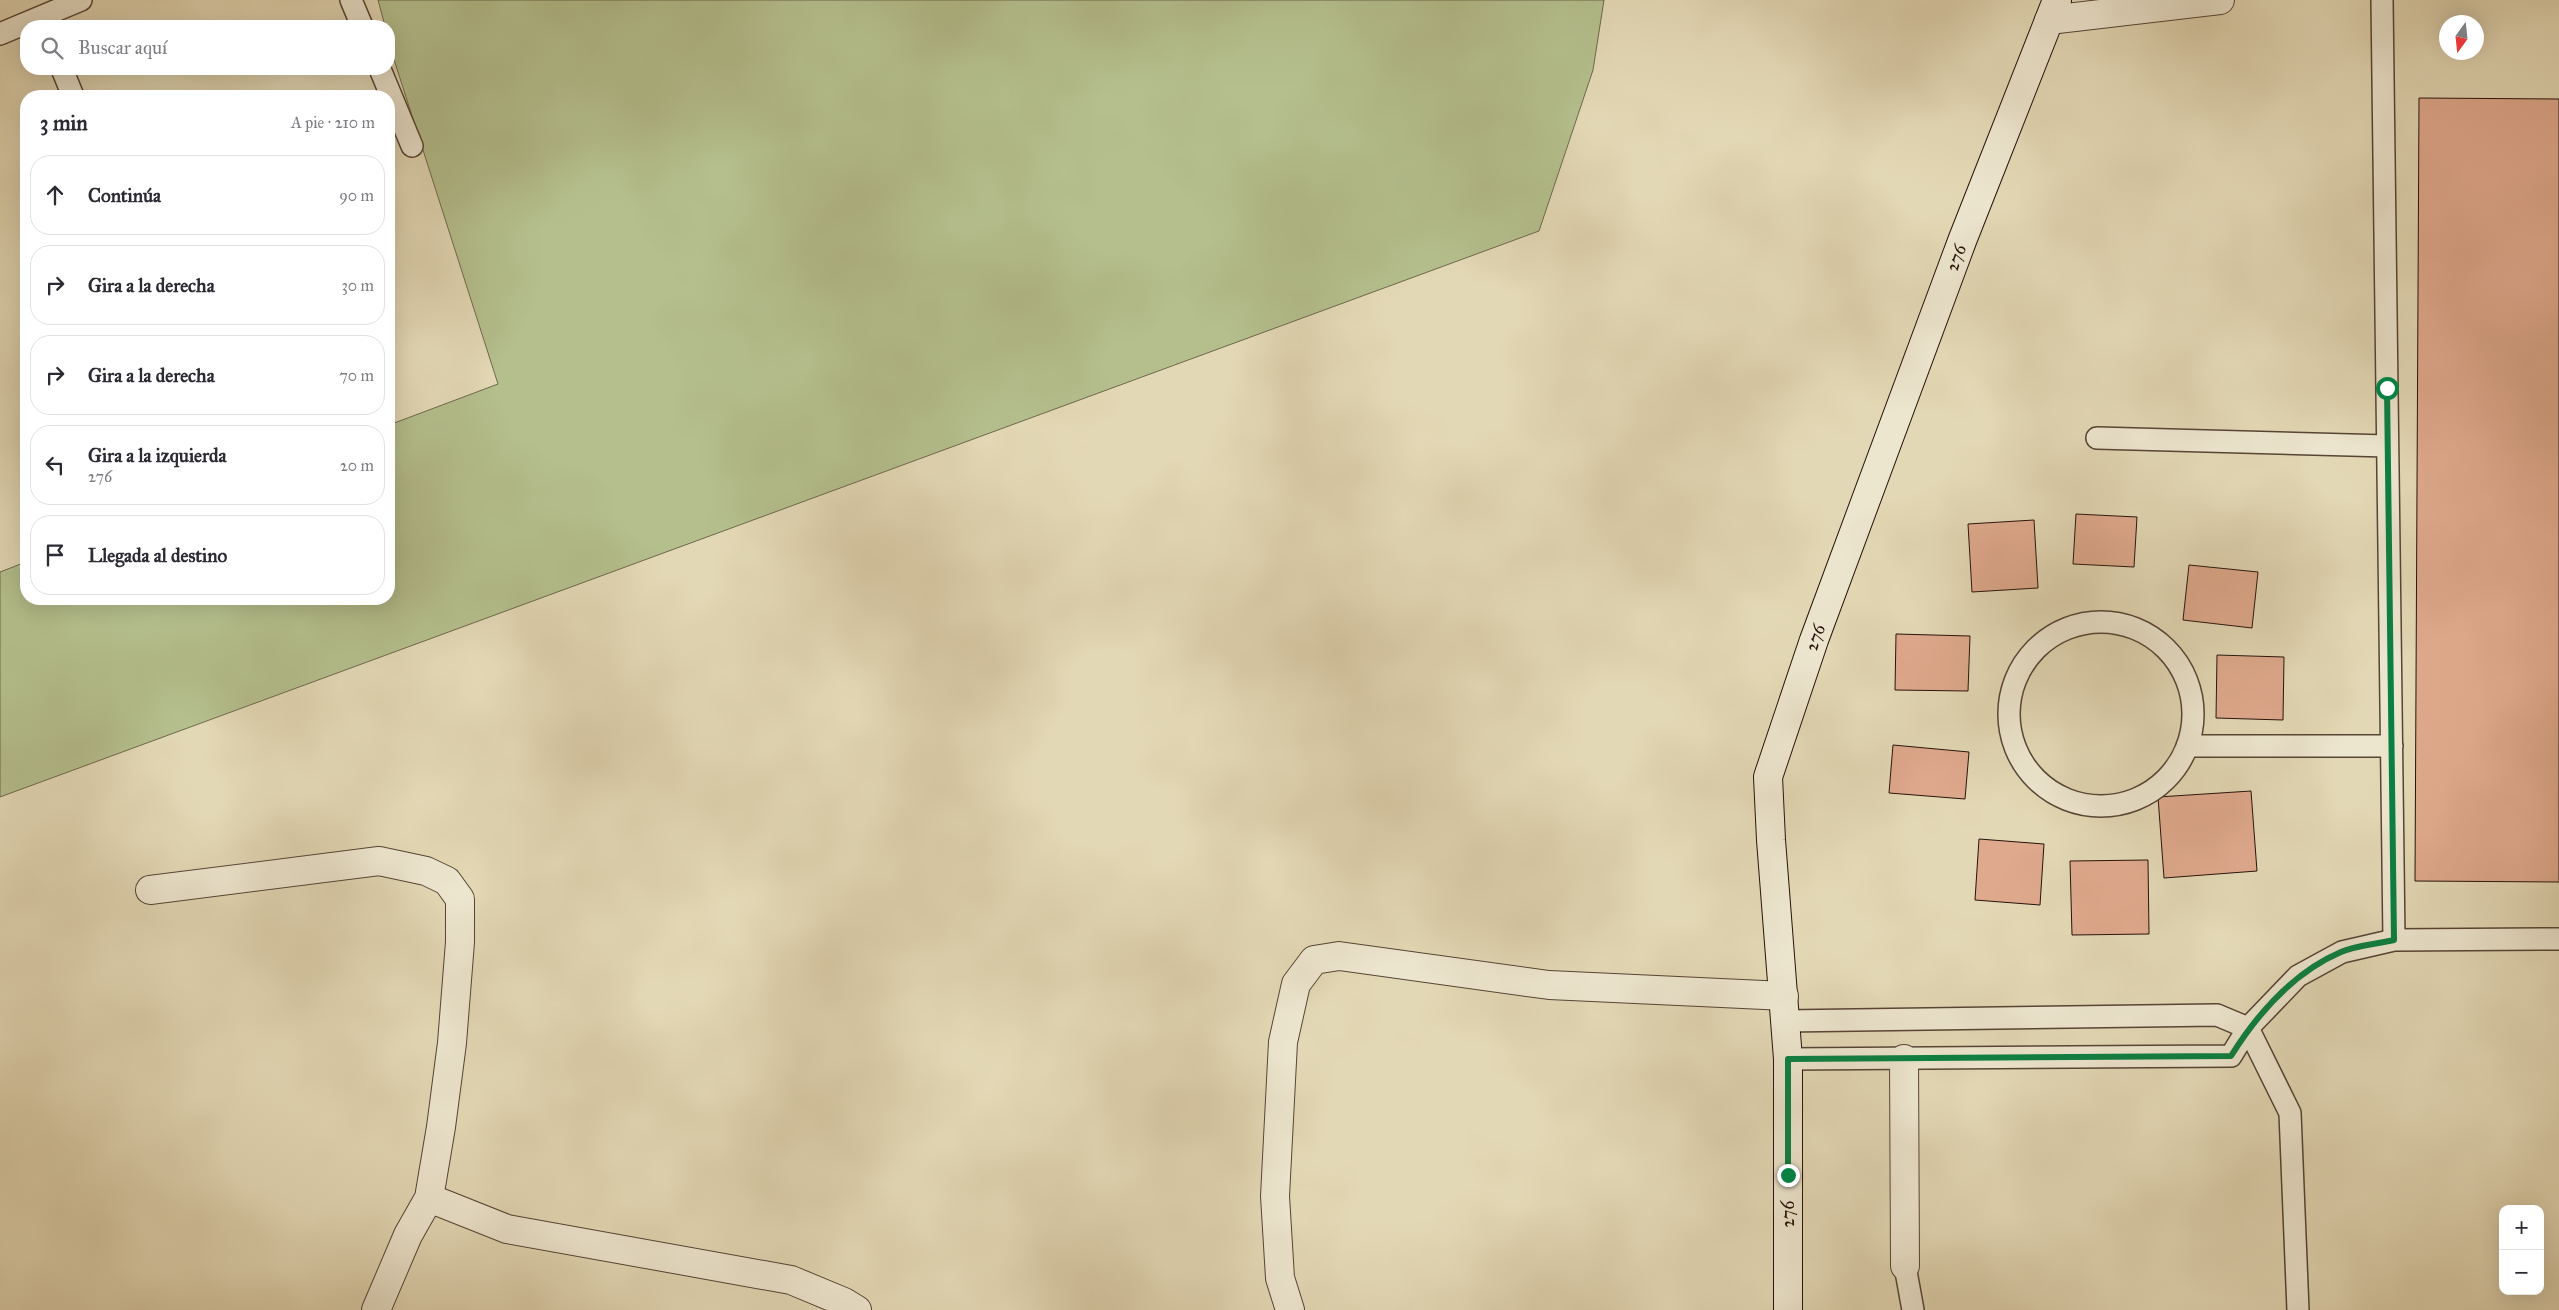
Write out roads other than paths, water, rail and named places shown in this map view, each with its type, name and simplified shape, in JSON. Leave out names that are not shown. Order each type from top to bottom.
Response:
[{"type":"street","points":[[2053,10],[2220,0]]},
{"type":"street","name":"276","points":[[1788,1310],[1788,1059],[1768,777],[1814,640],[1966,232],[2053,10]]},
{"type":"street","points":[[150,890],[378,861],[426,871],[447,880],[460,899],[460,942],[450,1061],[429,1198],[408,1235],[376,1310]]},
{"type":"street","points":[[1290,1310],[1280,1278],[1274,1196],[1284,1042],[1296,984],[1314,960],[1339,956],[1549,985],[1784,1009]]},
{"type":"street","points":[[1904,1059],[1905,1266]]},
{"type":"street","points":[[429,1198],[507,1229],[790,1280],[844,1302],[856,1310]]},
{"type":"lane","points":[[45,20],[81,0]]},
{"type":"lane","points":[[351,0],[359,20]]},
{"type":"lane","points":[[2382,0],[2394,940]]},
{"type":"lane","points":[[0,34],[20,28]]},
{"type":"lane","points":[[64,75],[71,90]]},
{"type":"lane","points":[[382,75],[389,90]]},
{"type":"lane","points":[[395,105],[412,146]]},
{"type":"lane","points":[[2097,438],[2388,446]]},
{"type":"lane","points":[[2112,622],[2142,631],[2167,648],[2184,672],[2193,701],[2192,730],[2187,746],[2183,758],[2165,782],[2140,798],[2111,806],[2081,804],[2053,793],[2031,774],[2014,747],[2008,716],[2013,684],[2028,656],[2051,635],[2080,623],[2112,622]]},
{"type":"lane","points":[[2187,746],[2392,746]]},
{"type":"lane","points":[[1788,1059],[2231,1056],[2248,1028],[2298,976],[2342,952],[2394,940],[2559,938]]},
{"type":"lane","points":[[1784,1009],[2217,1015],[2248,1028],[2290,1113],[2298,1310]]},
{"type":"lane","points":[[1905,1266],[1913,1310]]}]
